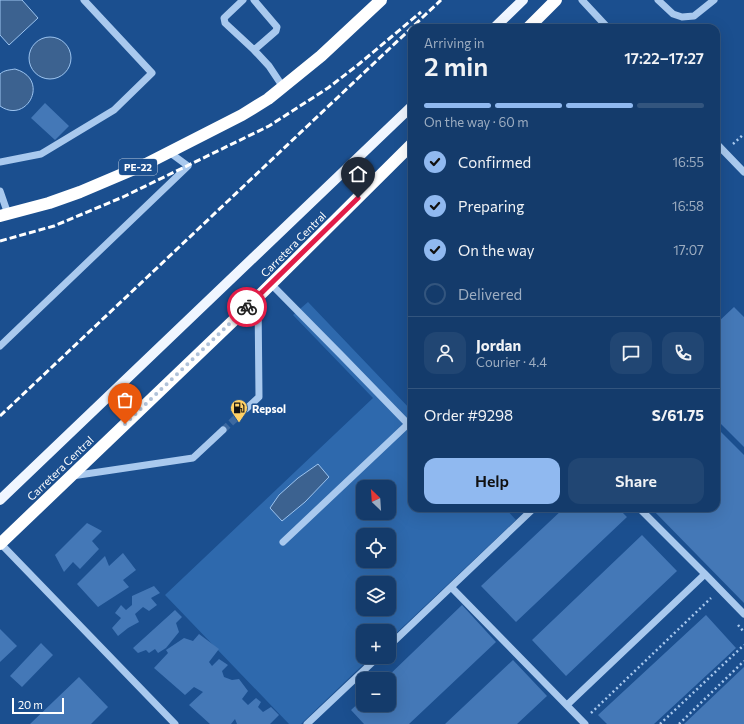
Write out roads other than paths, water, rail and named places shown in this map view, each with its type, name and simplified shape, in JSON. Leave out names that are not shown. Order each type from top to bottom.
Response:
[{"type":"highway","name":"PE-22","points":[[4,215],[80,192],[146,164],[242,115],[268,99],[321,56],[381,0]]},
{"type":"highway","points":[[532,24],[556,0]]},
{"type":"highway","name":"Carretera Central","points":[[0,544],[258,297],[408,148]]},
{"type":"main road","points":[[498,24],[523,0]]},
{"type":"main road","name":"Carretera Central","points":[[0,500],[408,110]]},
{"type":"street","points":[[0,162],[41,154],[114,110],[152,73],[84,0]]},
{"type":"street","points":[[243,0],[224,18],[225,23],[254,50],[283,87]]},
{"type":"street","points":[[254,0],[277,27],[276,30],[254,50]]},
{"type":"street","points":[[582,0],[604,24]]},
{"type":"street","points":[[658,0],[673,14],[682,17],[694,16],[714,0]]},
{"type":"street","points":[[720,147],[744,172]]},
{"type":"street","points":[[0,346],[188,166],[169,152]]},
{"type":"street","points":[[0,191],[4,215]]},
{"type":"street","points":[[271,284],[408,424],[283,542]]},
{"type":"street","points":[[246,409],[259,397],[258,297]]},
{"type":"street","points":[[70,476],[193,458],[223,430]]},
{"type":"street","points":[[396,639],[530,512]]},
{"type":"street","points":[[643,512],[744,614]]},
{"type":"street","points":[[0,544],[175,724]]},
{"type":"street","points":[[567,705],[705,574]]},
{"type":"street","points":[[451,587],[585,724]]},
{"type":"street","points":[[308,724],[371,664]]},
{"type":"tunnel","points":[[223,430],[246,409]]},
{"type":"railway","points":[[416,24],[441,0]]},
{"type":"railway","points":[[0,241],[54,226],[123,197],[269,126],[328,88],[421,12]]},
{"type":"railway","points":[[0,416],[408,31]]},
{"type":"place","name":"Repsol","points":[[239,423]]}]
